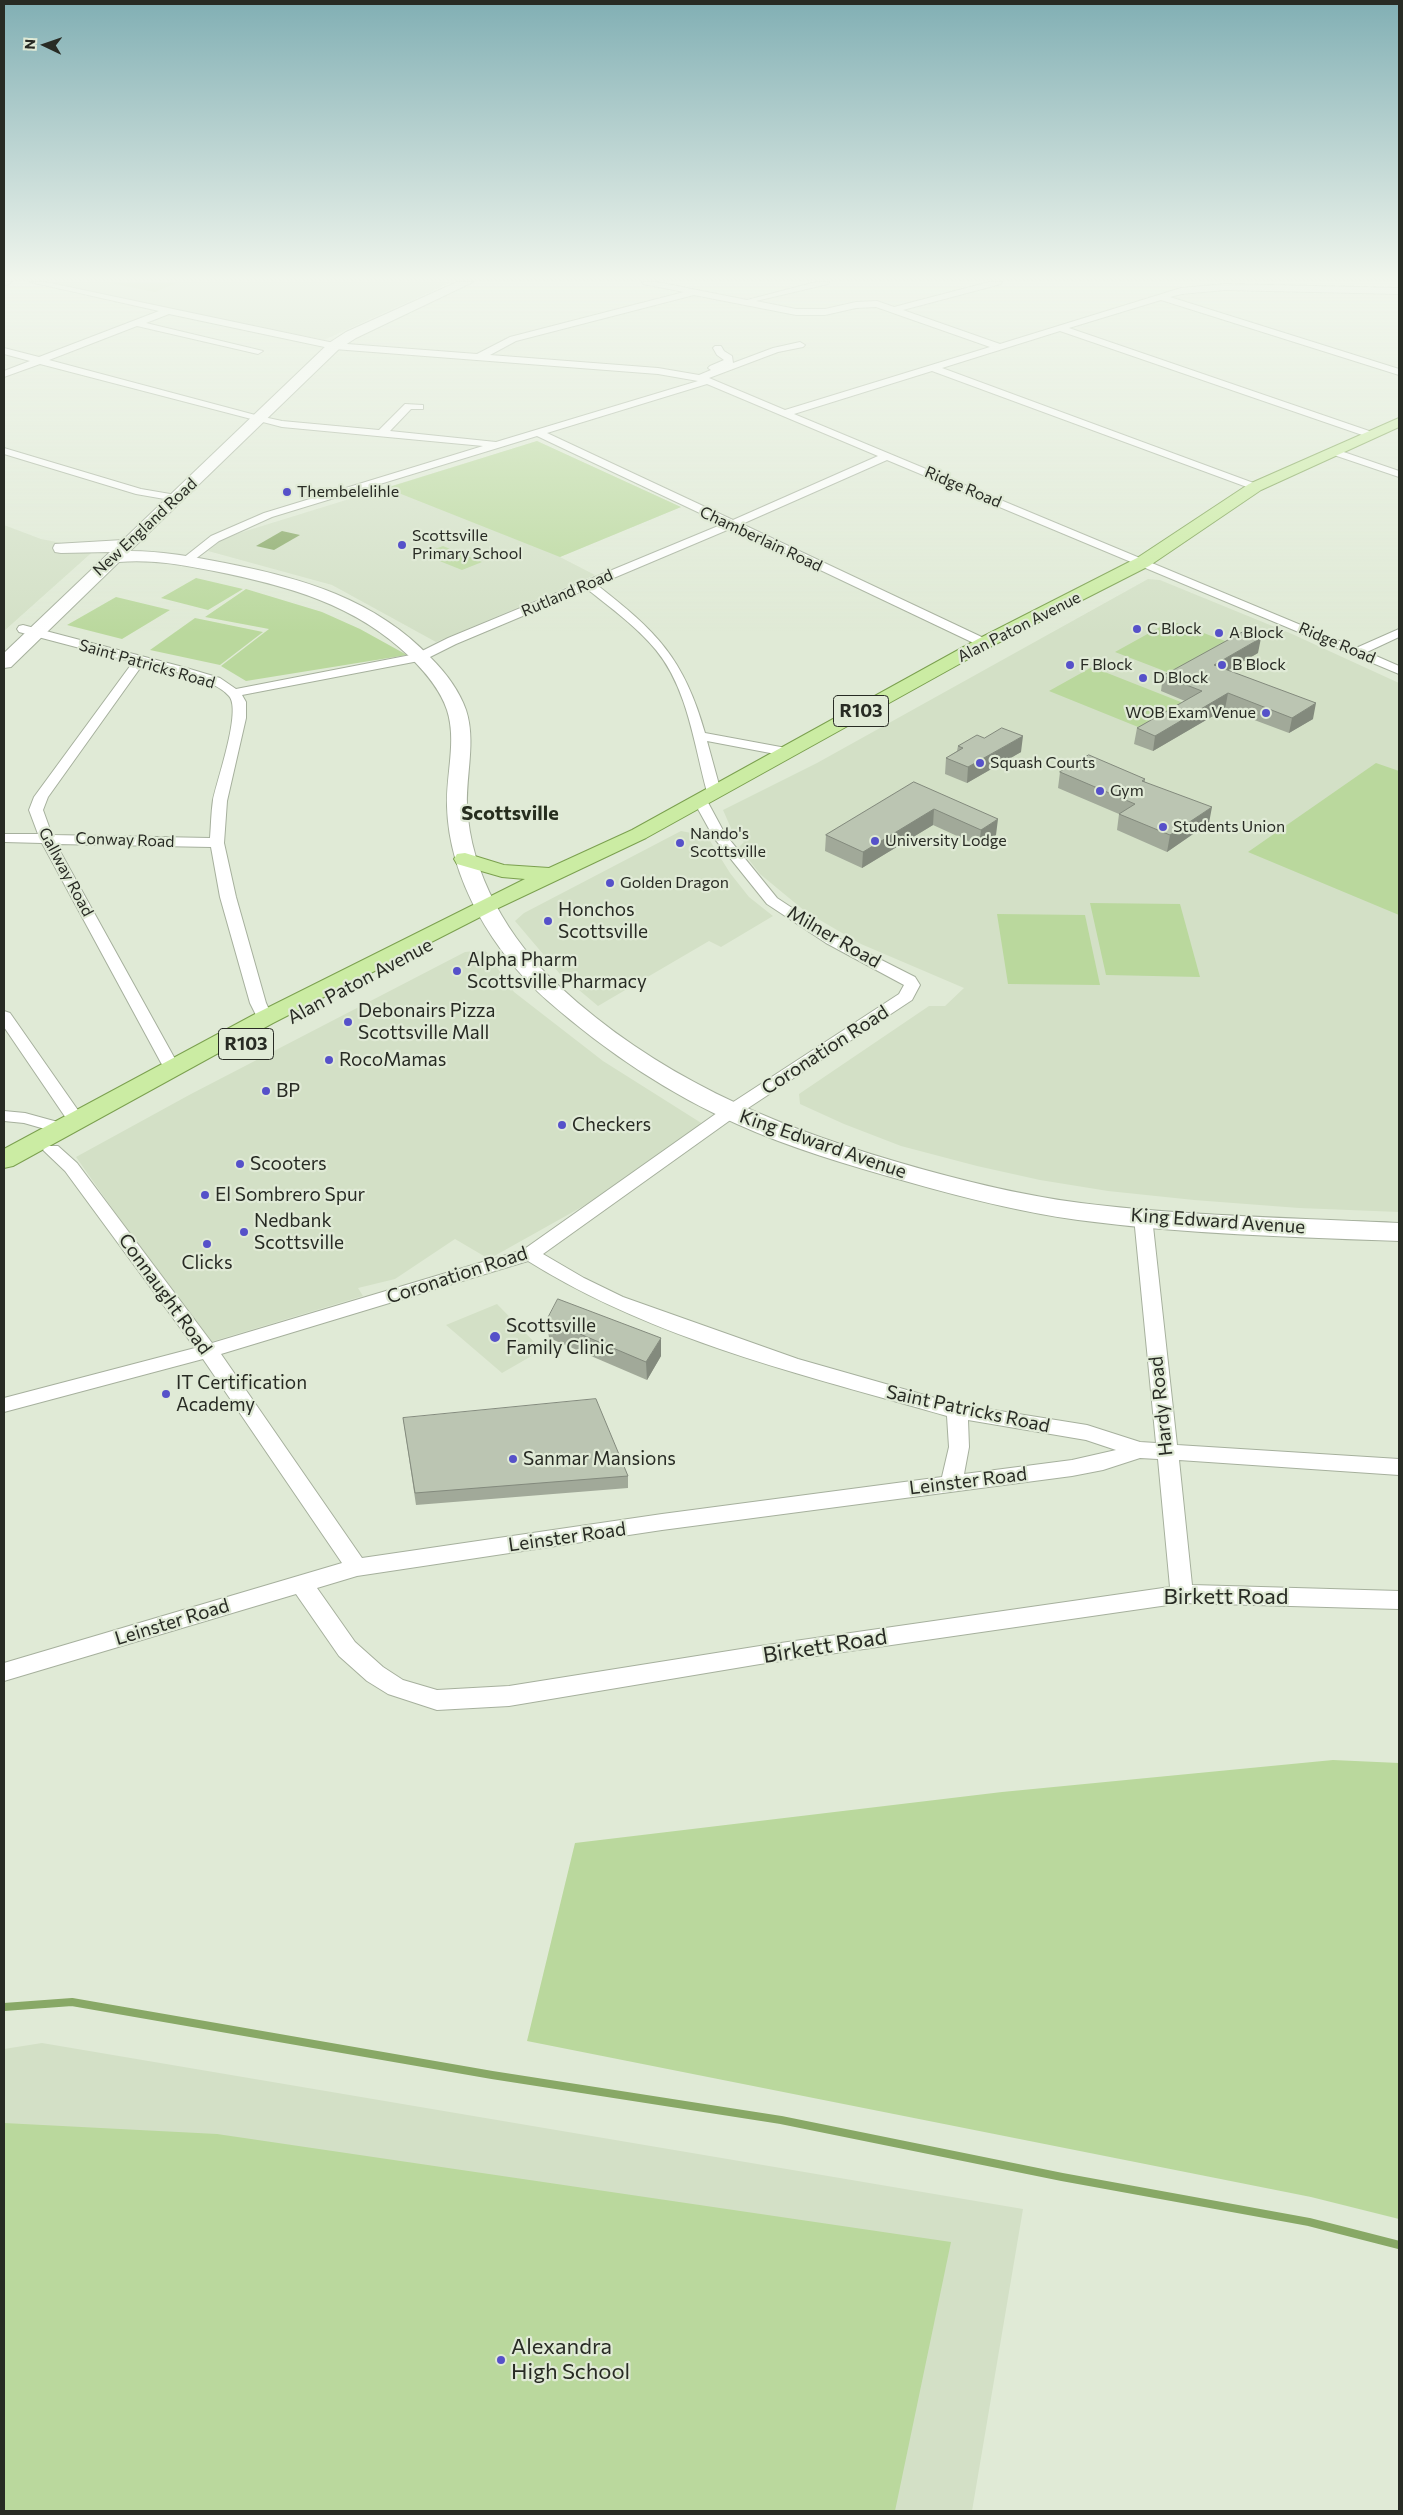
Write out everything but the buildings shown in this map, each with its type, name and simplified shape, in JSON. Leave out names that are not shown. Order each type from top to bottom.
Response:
[{"type":"main road","name":"Alan Paton Avenue","points":[[4,1160],[62,1133],[380,970],[554,874],[639,834],[984,643],[1142,562],[1256,487],[1399,422]]},
{"type":"main road","name":"Alan Paton Avenue","points":[[4,1178],[62,1133],[172,1068],[265,1018],[487,910],[601,860],[622,849],[639,834]]},
{"type":"main road","points":[[465,859],[502,871],[554,874]]},
{"type":"street","points":[[184,399],[282,424],[500,446]]},
{"type":"street","name":"New England Road","points":[[4,647],[30,631],[122,559],[142,541],[155,519],[278,399]]},
{"type":"street","points":[[186,561],[204,544],[219,534],[268,515],[500,446],[636,399]]},
{"type":"street","name":"Ridge Road","points":[[752,399],[1399,670]]},
{"type":"street","points":[[786,413],[831,399]]},
{"type":"street","points":[[1018,399],[1256,487]]},
{"type":"street","points":[[1269,399],[1371,434]]},
{"type":"street","points":[[382,433],[409,406],[419,407]]},
{"type":"street","name":"Chamberlain Road","points":[[538,433],[984,643]]},
{"type":"street","points":[[4,451],[140,492],[176,498]]},
{"type":"street","points":[[1332,451],[1399,474]]},
{"type":"street","name":"Rutland Road","points":[[234,693],[420,657],[452,641],[732,525],[888,456]]},
{"type":"street","name":"King Edward Avenue","points":[[61,548],[100,548],[122,559],[186,561],[273,578],[336,597],[379,621],[402,638],[442,684],[457,715],[460,744],[457,804],[465,859],[487,910],[527,967],[554,994],[634,1054],[683,1086],[730,1112],[800,1140],[958,1187],[1035,1204],[1142,1217],[1399,1232]]},
{"type":"street","points":[[84,555],[94,562],[122,559]]},
{"type":"street","name":"Milner Road","points":[[588,584],[626,614],[665,654],[678,675],[697,736],[707,796],[719,835],[772,901],[831,940],[909,980],[912,985],[906,997]]},
{"type":"street","name":"New England Road","points":[[4,663],[30,631]]},
{"type":"street","name":"Saint Patricks Road","points":[[30,631],[141,659],[214,681],[234,693],[239,702],[240,718],[220,801],[217,843],[228,897],[256,995],[265,1018]]},
{"type":"street","points":[[1357,652],[1399,633]]},
{"type":"street","name":"Gallway Road","points":[[141,659],[41,797],[36,814],[46,838],[172,1068]]},
{"type":"street","points":[[697,736],[786,752]]},
{"type":"street","name":"Conway Road","points":[[4,838],[217,843]]},
{"type":"street","name":"Coronation Road","points":[[4,1405],[208,1352],[530,1254],[730,1112],[906,997]]},
{"type":"street","name":"Connaught Road","points":[[4,1016],[62,1133],[71,1167],[208,1352],[357,1567]]},
{"type":"street","points":[[4,1116],[25,1118],[62,1133]]},
{"type":"street","name":"Hardy Road","points":[[1142,1217],[1182,1594]]},
{"type":"street","name":"Saint Patricks Road","points":[[530,1254],[577,1283],[616,1302],[704,1335],[793,1365],[956,1411],[1087,1433],[1140,1450],[1166,1450],[1399,1467]]},
{"type":"street","points":[[951,1482],[960,1449],[961,1433],[956,1411]]},
{"type":"street","name":"Leinster Road","points":[[4,1672],[357,1567],[951,1482],[1072,1468],[1104,1462],[1140,1450]]},
{"type":"street","name":"Birkett Road","points":[[301,1583],[347,1649],[375,1674],[396,1687],[437,1700],[509,1696],[760,1655],[1182,1594],[1399,1600]]},
{"type":"shaded area","name":"Scottsville Primary School","points":[[537,441],[681,507],[560,557],[595,575],[436,642],[332,585],[208,551],[223,538]]},
{"type":"shaded area","points":[[537,441],[681,507],[560,557],[386,488]]},
{"type":"shaded area","points":[[4,525],[41,539],[98,547],[4,631]]},
{"type":"shaded area","points":[[282,531],[300,535],[274,550],[256,546]]},
{"type":"shaded area","points":[[443,546],[482,562],[462,570],[422,554]]},
{"type":"shaded area","points":[[196,578],[243,589],[208,610],[161,598]]},
{"type":"shaded area","points":[[1148,579],[1160,580],[1292,634],[1399,683],[1399,1212],[1299,1208],[1194,1200],[1108,1191],[1040,1180],[901,1146],[844,1124],[800,1104],[799,1094],[929,1006],[945,1006],[964,988],[861,944],[806,912],[760,874],[739,847],[744,842],[734,835],[723,810],[817,763]]},
{"type":"shaded area","points":[[246,589],[322,612],[360,629],[407,655],[246,681],[221,666],[269,629],[205,617]]},
{"type":"shaded area","points":[[116,597],[170,610],[122,639],[67,625]]},
{"type":"shaded area","points":[[195,618],[263,632],[220,665],[150,650]]},
{"type":"shaded area","points":[[1171,621],[1236,645],[1180,677],[1115,652]]},
{"type":"shaded area","points":[[1092,667],[1191,706],[1148,731],[1049,691]]},
{"type":"shaded area","points":[[1376,763],[1399,771],[1399,915],[1248,852]]},
{"type":"shaded area","points":[[681,831],[707,836],[730,873],[749,897],[773,916],[721,947],[709,941],[598,1006],[560,974],[515,921],[524,913]]},
{"type":"shaded area","points":[[1090,903],[1180,904],[1200,977],[1106,975]]},
{"type":"shaded area","points":[[997,914],[1085,915],[1100,985],[1008,984]]},
{"type":"shaded area","points":[[485,950],[514,992],[603,1061],[706,1126],[596,1199],[489,1259],[455,1239],[395,1279],[358,1288],[363,1296],[207,1343],[76,1157],[191,1094],[465,952]]},
{"type":"shaded area","name":"Scottsville Family Clinic","points":[[497,1304],[542,1350],[502,1373],[446,1325]]},
{"type":"shaded area","points":[[1333,1760],[1399,1763],[1399,2219],[1311,2197],[527,2041],[575,1843],[1002,1792]]},
{"type":"shaded area","name":"Alexandra High School","points":[[42,2043],[1023,2209],[972,2511],[4,2511],[4,2049]]},
{"type":"shaded area","name":"Alexandra High School","points":[[4,2123],[217,2134],[951,2242],[895,2511],[4,2511]]},
{"type":"waterway","points":[[4,2007],[72,2002],[492,2075],[781,2120],[1062,2177],[1309,2222],[1399,2245]]},
{"type":"place","name":"Thembelelihle","points":[[287,492]]},
{"type":"place","name":"Scottsville Primary School","points":[[402,545]]},
{"type":"place","name":"C Block","points":[[1137,629]]},
{"type":"place","name":"A Block","points":[[1219,633]]},
{"type":"place","name":"F Block","points":[[1070,665]]},
{"type":"place","name":"B Block","points":[[1222,665]]},
{"type":"place","name":"D Block","points":[[1143,678]]},
{"type":"place","name":"WOB Exam Venue","points":[[1266,713]]},
{"type":"place","name":"Squash Courts","points":[[980,763]]},
{"type":"place","name":"Gym","points":[[1100,791]]},
{"type":"place","name":"Students Union","points":[[1163,827]]},
{"type":"place","name":"University Lodge","points":[[875,841]]},
{"type":"place","name":"Nando's Scottsville","points":[[680,843]]},
{"type":"place","name":"Golden Dragon","points":[[610,883]]},
{"type":"place","name":"Honchos Scottsville","points":[[548,921]]},
{"type":"place","name":"Alpha Pharm Scottsville Pharmacy","points":[[457,971]]},
{"type":"place","name":"Debonairs Pizza Scottsville Mall","points":[[348,1022]]},
{"type":"place","name":"RocoMamas","points":[[329,1060]]},
{"type":"place","name":"BP","points":[[266,1091]]},
{"type":"place","name":"Checkers","points":[[562,1125]]},
{"type":"place","name":"Scooters","points":[[240,1164]]},
{"type":"place","name":"El Sombrero Spur","points":[[205,1195]]},
{"type":"place","name":"Nedbank Scottsville","points":[[244,1232]]},
{"type":"place","name":"Clicks","points":[[207,1244]]},
{"type":"place","name":"Scottsville Family Clinic","points":[[495,1337]]},
{"type":"place","name":"IT Certification Academy","points":[[166,1394]]},
{"type":"place","name":"Sanmar Mansions","points":[[513,1459]]},
{"type":"place","name":"Alexandra High School","points":[[501,2360]]},
{"type":"district","name":"Scottsville","points":[[510,813]]}]
